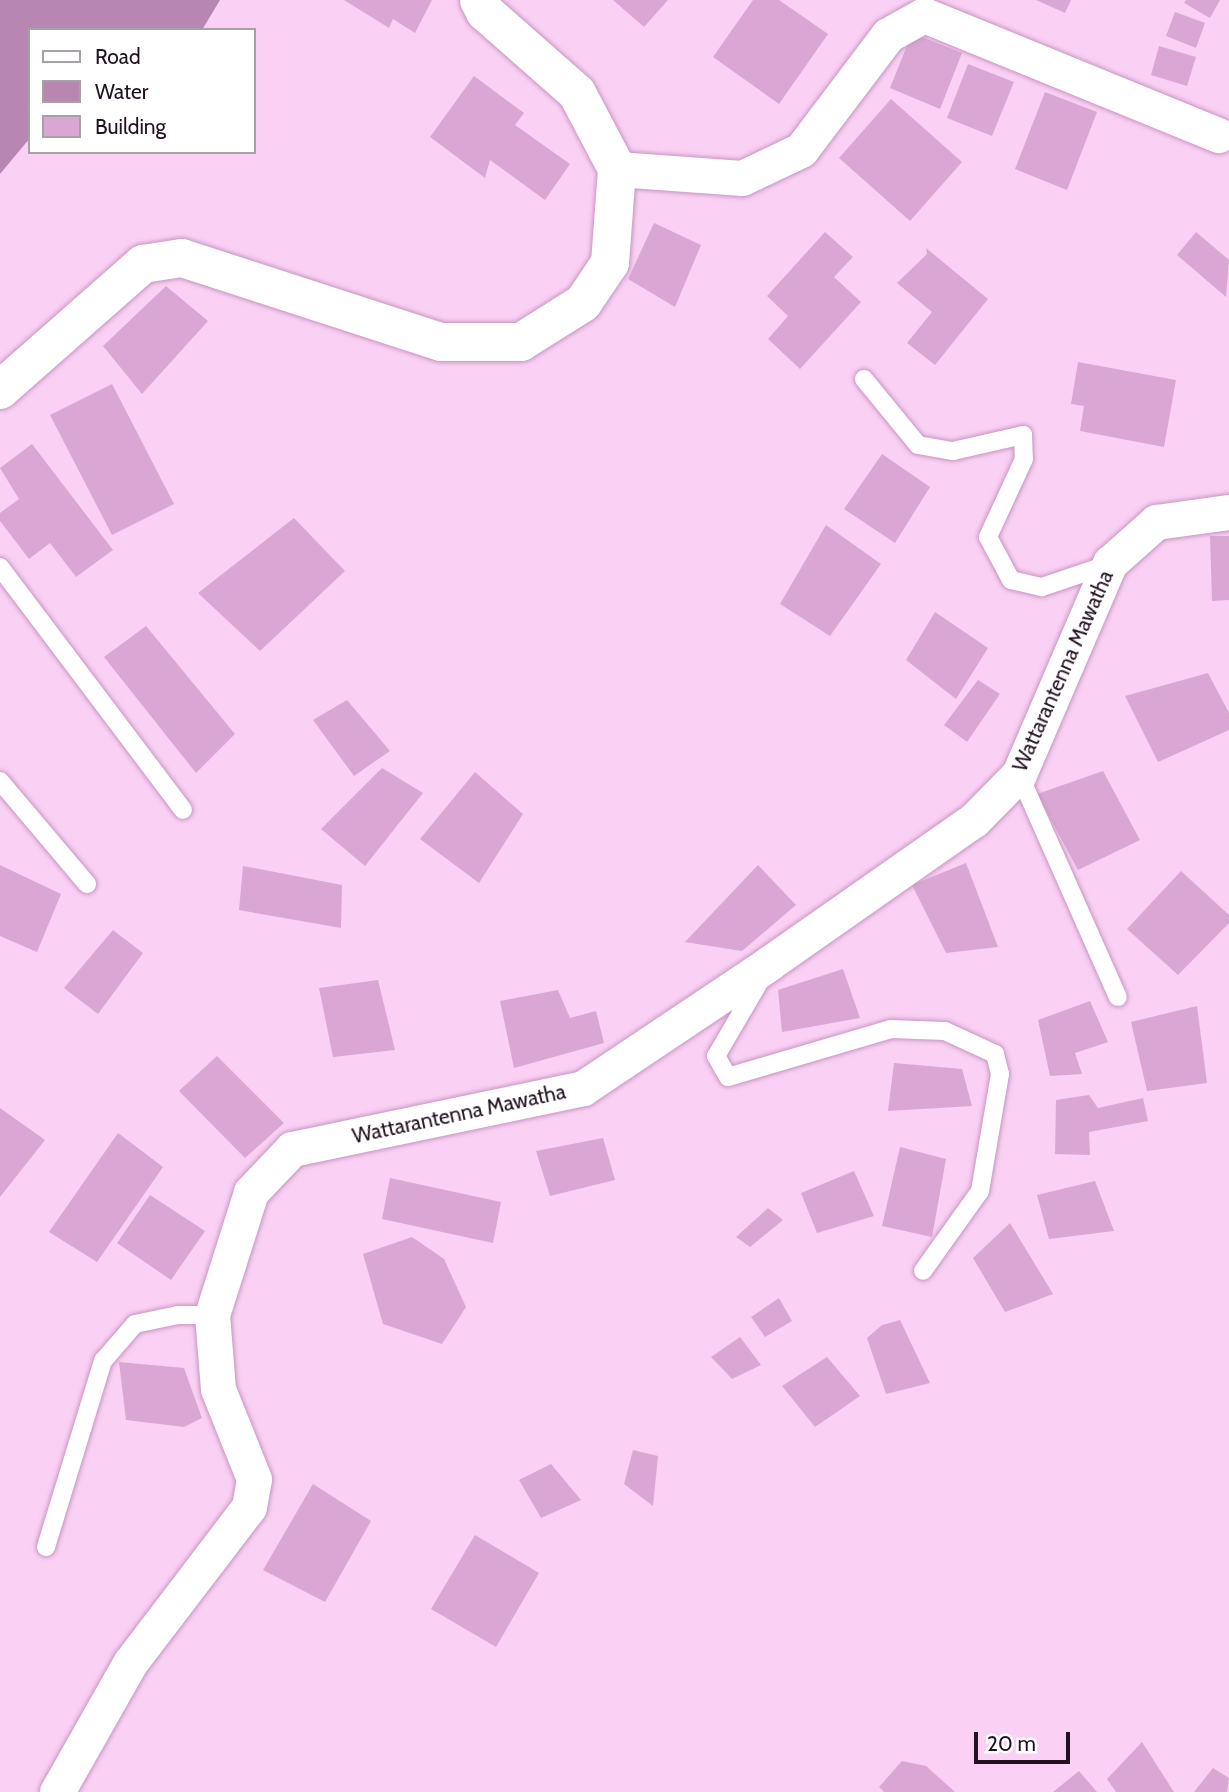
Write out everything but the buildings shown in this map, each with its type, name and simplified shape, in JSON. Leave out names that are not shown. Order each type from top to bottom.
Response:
[{"type":"street","points":[[0,390],[143,264],[182,258],[441,342],[521,342],[583,303],[610,263],[617,169],[577,93],[485,12],[480,0]]},
{"type":"street","points":[[617,169],[742,178],[801,150],[888,35],[924,15],[1218,135]]},
{"type":"street","name":"Wattarantenna Mawatha","points":[[57,1792],[130,1663],[249,1507],[254,1479],[218,1389],[212,1315],[251,1192],[292,1149],[583,1088],[768,964],[974,820],[1019,774],[1110,564],[1156,522],[1229,512]]},
{"type":"lane","points":[[864,379],[918,445],[953,451],[1023,435],[1024,459],[988,537],[1011,580],[1042,587],[1110,564]]},
{"type":"lane","points":[[0,566],[183,810]]},
{"type":"lane","points":[[1019,774],[1118,997]]},
{"type":"lane","points":[[0,781],[87,884]]},
{"type":"lane","points":[[768,964],[716,1056],[728,1077],[891,1029],[945,1031],[995,1054],[1000,1074],[980,1191],[923,1271]]},
{"type":"lane","points":[[46,1548],[103,1361],[135,1324],[178,1315],[212,1315]]},
{"type":"water","points":[[0,0],[220,0],[203,28],[28,28],[28,140],[0,174]]}]
